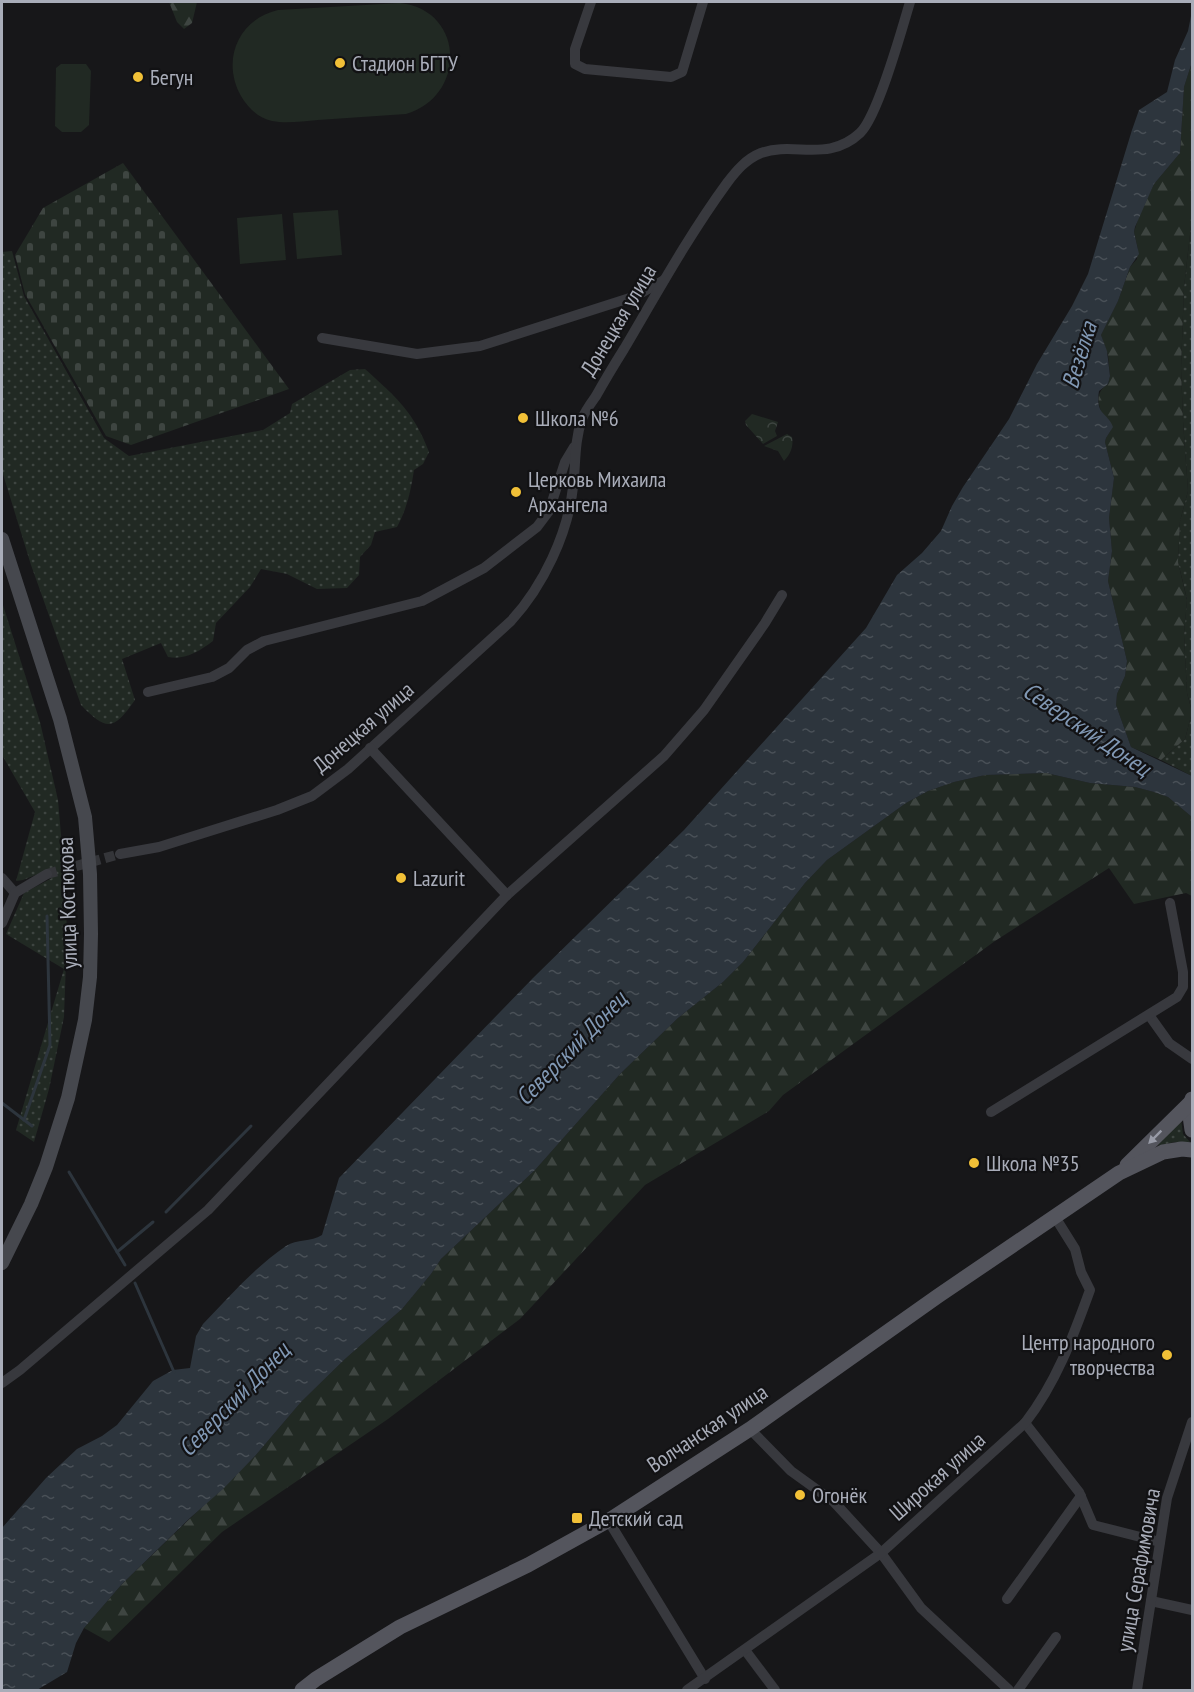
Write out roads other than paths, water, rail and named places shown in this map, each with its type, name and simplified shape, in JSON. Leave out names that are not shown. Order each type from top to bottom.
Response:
[{"type":"main road","name":"улица Костюкова","points":[[2,539],[60,719],[85,817],[90,874],[91,934],[90,977],[85,1020],[68,1098],[46,1167],[2,1263]]},
{"type":"main road","points":[[1192,1100],[1190,1116],[1192,1130]]},
{"type":"main road","points":[[1119,1173],[1192,1100]]},
{"type":"main road","points":[[1119,1173],[1163,1152],[1192,1150]]},
{"type":"main road","name":"Волчанская улица","points":[[302,1690],[320,1685],[400,1627],[528,1565],[608,1520],[750,1429],[1119,1173]]},
{"type":"street","points":[[591,2],[575,49],[575,64],[585,69],[671,77],[682,72],[703,2]]},
{"type":"street","name":"Донецкая улица","points":[[120,854],[159,847],[277,810],[312,796],[348,769],[527,604],[548,564],[565,522],[573,487],[575,444],[582,418],[665,280],[728,182],[746,160],[762,153],[779,150],[830,149],[848,142],[862,132],[877,102],[910,2]]},
{"type":"street","points":[[322,338],[417,354],[480,346],[626,300],[665,280]]},
{"type":"street","points":[[148,692],[212,677],[229,668],[247,650],[264,641],[422,601],[484,568],[537,527],[549,511],[565,462],[575,444]]},
{"type":"street","points":[[2,1383],[208,1210],[507,895],[664,756],[704,710],[782,595]]},
{"type":"street","points":[[370,748],[507,895]]},
{"type":"street","points":[[2,923],[15,893],[47,874]]},
{"type":"street","points":[[2,878],[15,893]]},
{"type":"street","points":[[991,1112],[1178,997],[1184,987],[1184,972],[1170,903]]},
{"type":"street","points":[[1149,1015],[1169,1043],[1192,1059]]},
{"type":"street","name":"Широкая улица","points":[[697,1686],[881,1553],[1025,1423],[1041,1403],[1066,1355],[1090,1290],[1081,1272],[1075,1249],[1054,1217]]},
{"type":"street","name":"улица Серафимовича","points":[[1137,1690],[1167,1498],[1192,1422]]},
{"type":"street","points":[[1025,1423],[1081,1496],[1093,1525],[1160,1542]]},
{"type":"street","points":[[750,1429],[791,1471],[834,1502],[881,1553],[921,1608],[1009,1690]]},
{"type":"street","points":[[1007,1599],[1081,1496]]},
{"type":"street","points":[[608,1520],[697,1686]]},
{"type":"street","points":[[1151,1601],[1192,1610]]},
{"type":"street","points":[[1018,1690],[1056,1636]]},
{"type":"street","points":[[745,1650],[775,1690]]},
{"type":"water","points":[[1192,11],[1192,62],[1184,87],[1180,153],[1154,184],[1135,227],[1139,254],[1130,267],[1118,301],[1101,335],[1107,351],[1110,376],[1108,384],[1099,391],[1098,399],[1100,409],[1113,427],[1105,442],[1114,478],[1109,518],[1112,551],[1108,581],[1127,661],[1116,705],[1131,747],[1192,776],[1192,817],[1168,797],[1135,787],[1090,783],[1046,773],[985,775],[928,791],[906,803],[827,860],[805,883],[743,962],[723,982],[678,1018],[620,1074],[535,1170],[441,1259],[402,1309],[345,1359],[301,1402],[223,1489],[122,1584],[84,1628],[76,1643],[67,1672],[37,1690],[2,1690],[2,1528],[46,1478],[77,1449],[117,1425],[153,1381],[173,1370],[190,1368],[196,1336],[203,1324],[253,1273],[286,1246],[322,1235],[339,1178],[533,978],[684,830],[866,628],[897,575],[922,553],[941,531],[963,487],[1009,419],[1088,274],[1139,110],[1167,92],[1175,60],[1188,31]]},
{"type":"waterway","points":[[24,1120],[50,1045],[47,916]]},
{"type":"waterway","points":[[2,1103],[32,1126]]},
{"type":"waterway","points":[[166,1212],[251,1126]]},
{"type":"waterway","points":[[69,1172],[125,1265]]},
{"type":"waterway","points":[[117,1252],[153,1222]]},
{"type":"waterway","points":[[135,1283],[174,1372]]},
{"type":"tunnel","points":[[47,874],[120,854]]},
{"type":"place","name":"Стадион БГТУ","points":[[340,63]]},
{"type":"place","name":"Бегун","points":[[138,77]]},
{"type":"place","name":"Школа №6","points":[[523,418]]},
{"type":"place","name":"Церковь Михаила Архангела","points":[[516,492]]},
{"type":"place","name":"Lazurit","points":[[401,878]]},
{"type":"place","name":"Школа №35","points":[[974,1163]]},
{"type":"place","name":"Центр народного творчества","points":[[1167,1355]]},
{"type":"place","name":"Огонёк","points":[[800,1495]]},
{"type":"place","name":"Детский сад","points":[[577,1518]]},
{"type":"water label","name":"Везёлка","points":[[1079,355]]},
{"type":"water label","name":"Северский Донец","points":[[1087,729]]},
{"type":"water label","name":"Северский Донец","points":[[571,1048]]},
{"type":"water label","name":"Северский Донец","points":[[234,1399]]}]
